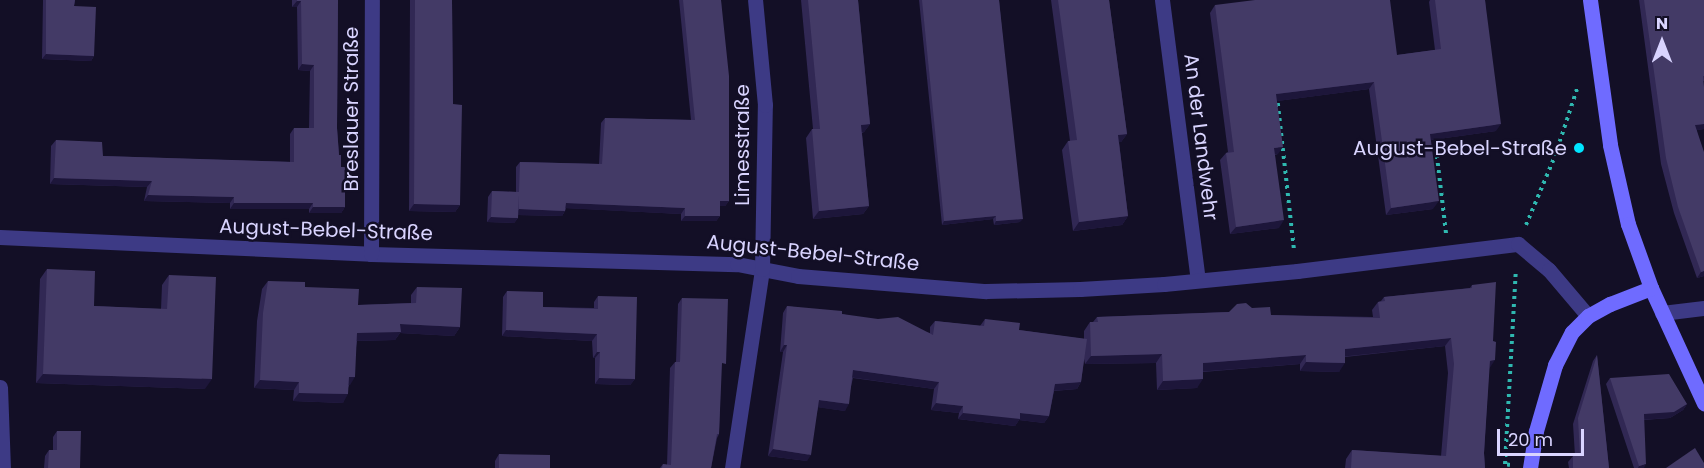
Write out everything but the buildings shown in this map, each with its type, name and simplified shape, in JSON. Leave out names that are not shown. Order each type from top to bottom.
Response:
[{"type":"street","name":"Breslauer Straße","points":[[371,254],[372,0]]},
{"type":"street","name":"Limesstraße","points":[[732,468],[762,269],[765,105],[755,0]]},
{"type":"street","name":"An der Landwehr","points":[[1162,0],[1198,280]]},
{"type":"street","points":[[1590,0],[1619,193],[1651,288],[1704,403]]},
{"type":"street","name":"August-Bebel-Straße","points":[[0,237],[371,254],[737,264],[798,276],[986,291],[1080,289],[1198,280],[1297,271],[1518,244]]},
{"type":"street","points":[[1518,244],[1549,270],[1588,316]]},
{"type":"street","points":[[1530,468],[1536,431],[1555,365],[1568,338],[1588,316],[1610,303],[1651,288]]},
{"type":"street","points":[[1662,313],[1704,308]]},
{"type":"street","points":[[0,387],[3,468]]},
{"type":"path","points":[[1513,466],[1505,464],[1518,244],[1555,156],[1577,90],[1578,80]]},
{"type":"path","points":[[1276,86],[1297,271]]},
{"type":"path","points":[[1436,148],[1448,251]]},
{"type":"place","name":"August-Bebel-Straße","points":[[1579,148]]}]
